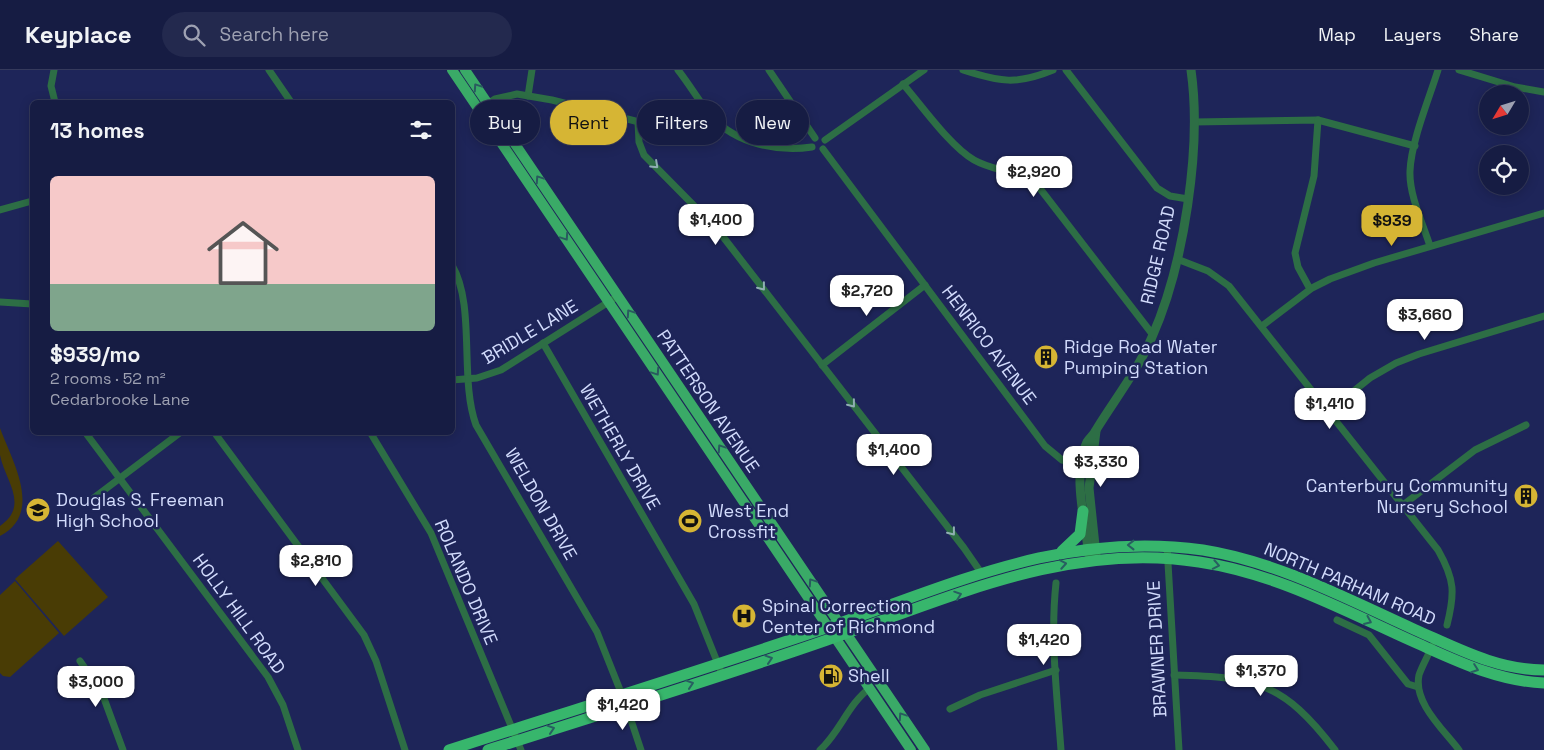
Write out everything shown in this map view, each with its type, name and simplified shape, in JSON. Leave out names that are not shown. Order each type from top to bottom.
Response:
[{"type":"highway","points":[[1061,552],[1080,534],[1083,512]]},
{"type":"highway","name":"NORTH PARHAM ROAD","points":[[720,668],[834,625],[1016,563],[1061,552],[1093,554],[1167,552],[1227,555],[1274,568],[1433,644],[1485,673],[1544,683]]},
{"type":"highway","name":"NORTH PARHAM ROAD","points":[[488,750],[624,699],[720,668],[841,635],[992,583],[1093,554]]},
{"type":"highway","points":[[992,583],[993,575],[1010,569],[1016,563]]},
{"type":"highway","name":"NORTH PARHAM ROAD","points":[[1433,644],[1500,665],[1544,670]]},
{"type":"highway","name":"NORTH PARHAM ROAD","points":[[449,750],[517,740]]},
{"type":"main road","name":"PATTERSON AVENUE","points":[[452,70],[478,100]]},
{"type":"main road","name":"PATTERSON AVENUE","points":[[465,70],[480,100]]},
{"type":"main road","name":"PATTERSON AVENUE","points":[[510,145],[834,625],[925,750]]},
{"type":"main road","name":"PATTERSON AVENUE","points":[[841,635],[870,688],[911,750]]},
{"type":"street","points":[[54,70],[51,86],[54,100]]},
{"type":"street","points":[[269,70],[290,100]]},
{"type":"street","points":[[528,96],[532,70]]},
{"type":"street","points":[[678,70],[700,100]]},
{"type":"street","points":[[768,70],[815,138]]},
{"type":"street","points":[[825,140],[854,122],[924,70]]},
{"type":"street","points":[[963,70],[1007,81],[1024,80],[1053,70]]},
{"type":"street","points":[[1066,70],[1157,188],[1170,196],[1188,199]]},
{"type":"street","name":"RIDGE ROAD","points":[[1093,554],[1083,512],[1081,489],[1086,467],[1087,442],[1096,431],[1108,408],[1136,370],[1154,335],[1176,259],[1188,199],[1194,122],[1191,70]]},
{"type":"street","points":[[1430,246],[1411,180],[1415,146],[1438,70]]},
{"type":"street","points":[[1459,70],[1515,87],[1544,92]]},
{"type":"street","points":[[903,84],[968,156],[986,165],[1024,176],[1038,186],[1154,335]]},
{"type":"street","points":[[497,100],[504,96],[528,96],[637,122]]},
{"type":"street","points":[[1310,289],[1298,267],[1296,253],[1314,176],[1318,120]]},
{"type":"street","points":[[1194,122],[1318,120],[1415,146]]},
{"type":"street","points":[[726,128],[752,142],[788,149],[812,146]]},
{"type":"street","points":[[812,146],[815,138],[821,137],[825,140]]},
{"type":"street","points":[[812,146],[817,151],[823,149],[826,145],[825,140]]},
{"type":"street","points":[[640,145],[644,154],[718,229],[964,548],[982,574]]},
{"type":"street","name":"HENRICO AVENUE","points":[[823,149],[1046,446],[1062,460],[1086,467]]},
{"type":"street","points":[[0,210],[30,201]]},
{"type":"street","points":[[1262,326],[1310,289],[1350,272],[1430,246],[1544,213]]},
{"type":"street","points":[[1176,259],[1208,271],[1222,279],[1262,326],[1438,550],[1451,576],[1453,594],[1447,625]]},
{"type":"street","name":"WELDON DRIVE","points":[[455,272],[461,285],[468,379],[476,425],[597,632],[624,699],[641,750]]},
{"type":"street","points":[[822,366],[925,285]]},
{"type":"street","name":"BRIDLE LANE","points":[[455,380],[486,376],[501,370],[613,299]]},
{"type":"street","points":[[0,302],[30,304]]},
{"type":"street","points":[[1329,411],[1370,378],[1396,363],[1544,316]]},
{"type":"street","name":"WETHERLY DRIVE","points":[[542,343],[694,604],[720,668]]},
{"type":"street","points":[[1403,505],[1475,450],[1526,425]]},
{"type":"street","name":"HOLLY HILL ROAD","points":[[87,435],[268,677],[283,705],[298,750]]},
{"type":"street","points":[[91,500],[177,435]]},
{"type":"street","points":[[216,435],[364,635],[376,661],[404,750]]},
{"type":"street","name":"ROLANDO DRIVE","points":[[372,435],[431,533],[517,740]]},
{"type":"street","name":"RIDGE ROAD","points":[[1086,467],[1090,488],[1093,554]]},
{"type":"street","name":"BRAWNER DRIVE","points":[[1167,552],[1179,750]]},
{"type":"street","points":[[1056,582],[1054,607],[1061,750]]},
{"type":"street","points":[[1337,620],[1370,635],[1408,684],[1418,687]]},
{"type":"street","points":[[1433,644],[1420,672],[1418,687],[1426,706],[1459,750]]},
{"type":"street","points":[[80,661],[102,693],[123,750]]},
{"type":"street","points":[[950,709],[980,695],[1056,670]]},
{"type":"street","points":[[1174,675],[1234,678],[1265,686],[1300,709],[1335,750]]},
{"type":"street","points":[[820,750],[832,738],[856,702],[870,688]]},
{"type":"shaded area","points":[[0,428],[17,471],[22,500],[20,514],[13,526],[0,536],[0,526],[9,518],[15,501],[0,455]]},
{"type":"shaded area","points":[[58,541],[108,597],[64,636],[15,579]]},
{"type":"shaded area","points":[[15,581],[59,633],[10,677],[3,676],[0,673],[0,595]]},
{"type":"place","name":"Ridge Road Water Pumping Station","points":[[1046,357]]},
{"type":"place","name":"Canterbury Community Nursery School","points":[[1526,496]]},
{"type":"place","name":"Douglas S. Freeman High School","points":[[38,510]]},
{"type":"place","name":"West End Crossfit","points":[[690,521]]},
{"type":"place","name":"Spinal Correction Center of Richmond","points":[[744,616]]},
{"type":"place","name":"Shell","points":[[831,676]]}]
